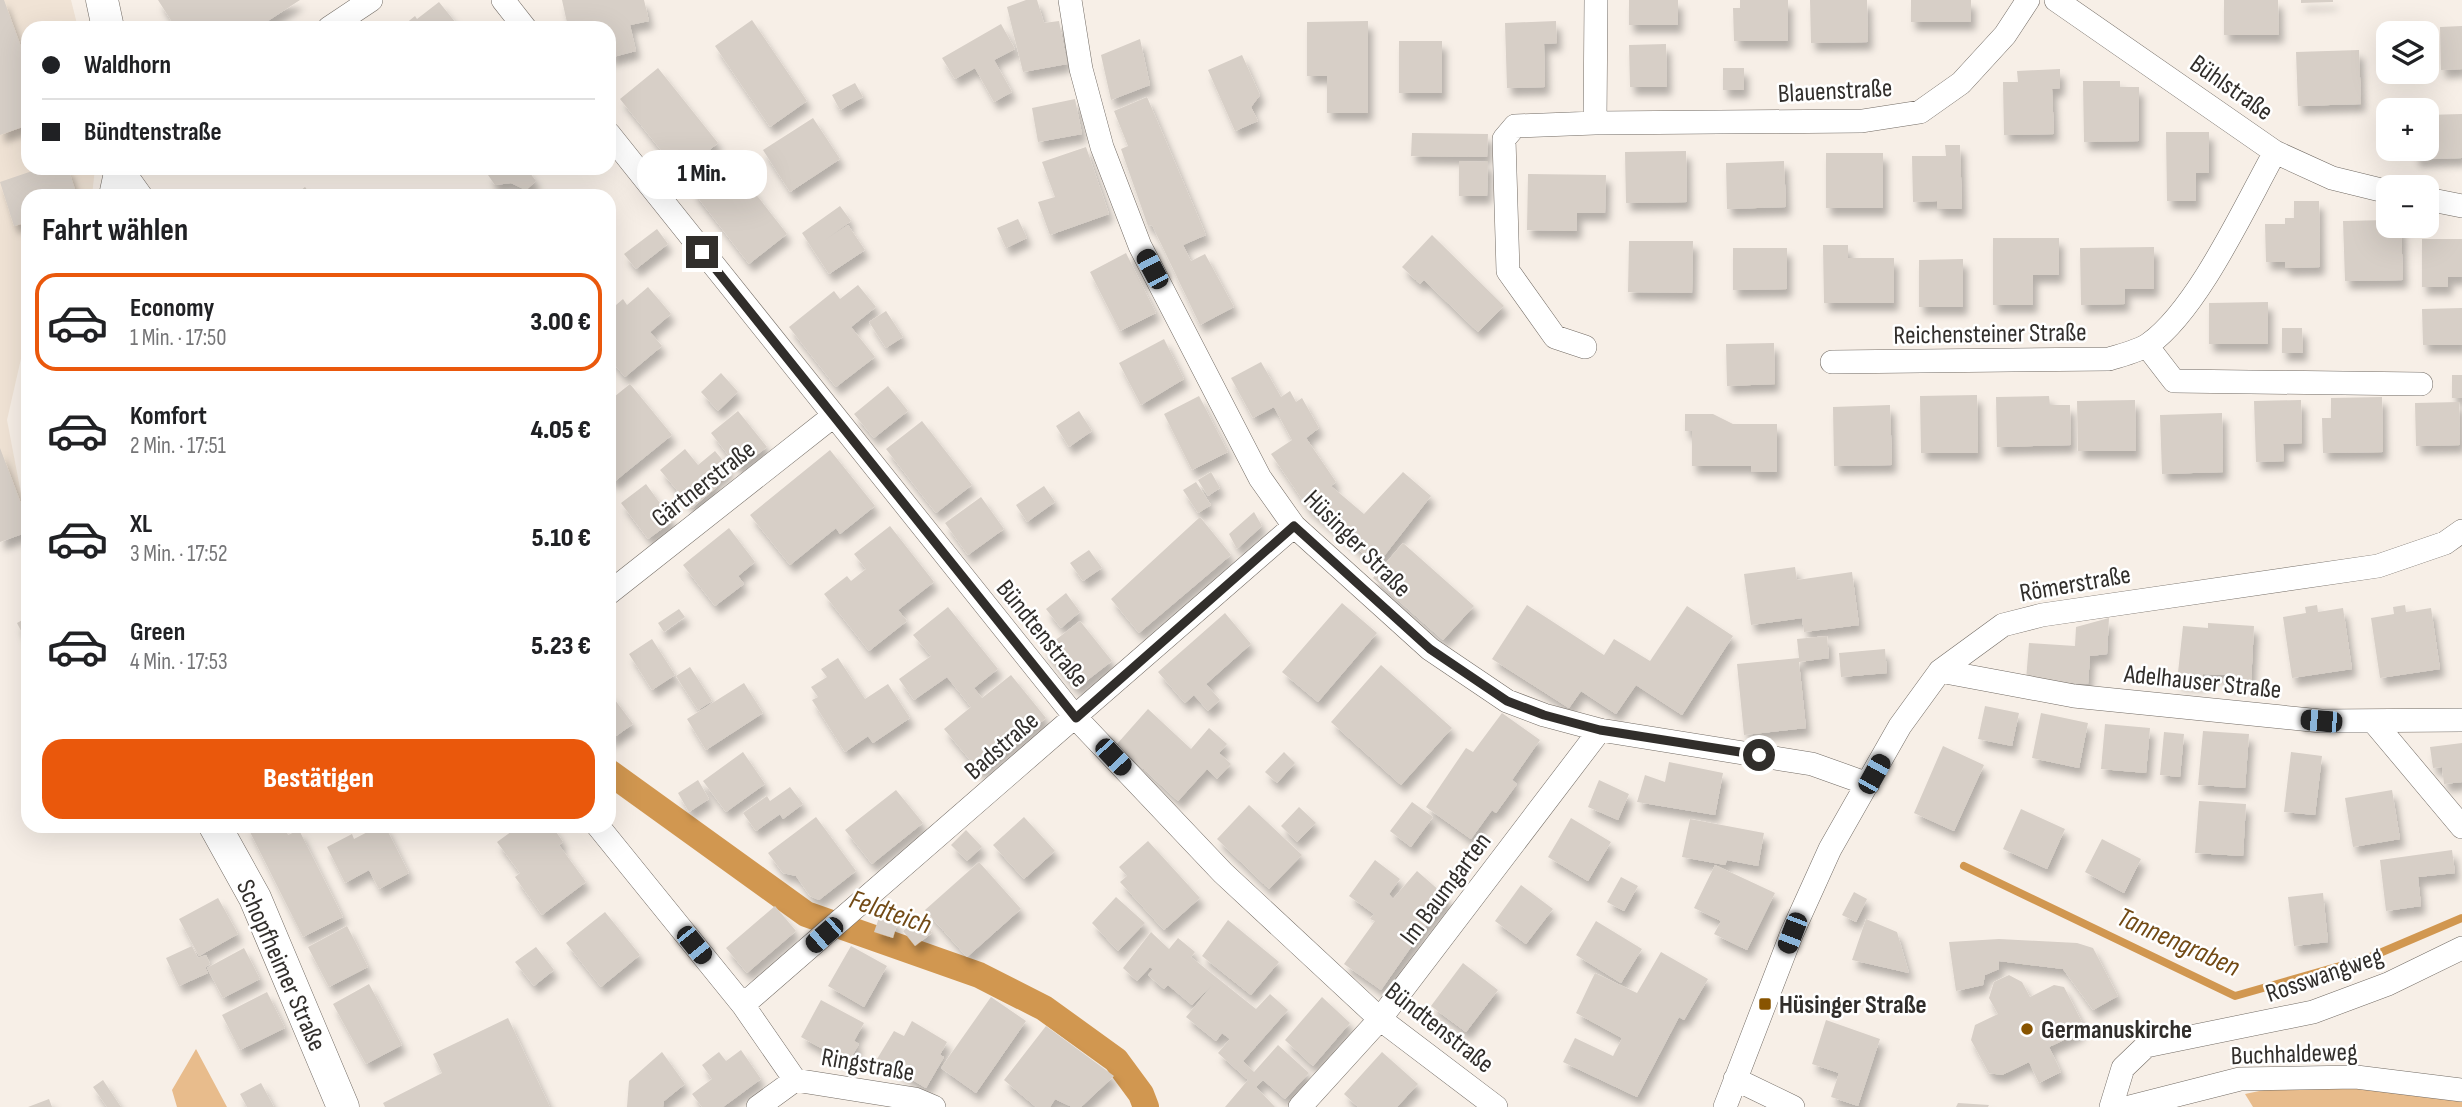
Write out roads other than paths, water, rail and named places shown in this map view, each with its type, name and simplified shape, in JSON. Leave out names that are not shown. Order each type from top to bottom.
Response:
[{"type":"main road","points":[[102,0],[106,21]]},
{"type":"main road","name":"Schopfheimer Straße","points":[[219,833],[255,898],[343,1107]]},
{"type":"street","points":[[340,21],[371,0]]},
{"type":"street","points":[[503,0],[520,21]]},
{"type":"street","name":"Hüsinger Straße","points":[[1070,0],[1081,69],[1102,147],[1140,246],[1260,478],[1294,526],[1430,649],[1507,701],[1544,715],[1600,730],[1812,764],[1868,783]]},
{"type":"street","points":[[1595,123],[1596,0]]},
{"type":"street","name":"Blauenstraße","points":[[1586,346],[1555,337],[1508,271],[1504,139],[1515,126],[1862,121],[1920,112],[1961,83],[2005,35],[2028,0]]},
{"type":"street","name":"Bühlstraße","points":[[2056,0],[2275,152],[2332,178],[2376,189]]},
{"type":"street","name":"Bündtenstraße","points":[[616,143],[832,417],[1076,718],[1223,873],[1380,1019],[1496,1107]]},
{"type":"street","name":"Reichensteiner Straße","points":[[1832,362],[2109,359],[2147,346],[2172,325],[2220,252],[2275,152]]},
{"type":"street","points":[[2439,201],[2462,206]]},
{"type":"street","points":[[2147,346],[2174,381],[2421,384]]},
{"type":"street","name":"Gärtnerstraße","points":[[616,587],[832,417]]},
{"type":"street","name":"Badstraße","points":[[743,1005],[1294,526]]},
{"type":"street","name":"Römerstraße","points":[[1725,1107],[1826,858],[1900,726],[1940,671],[2003,625],[2042,615],[2378,566],[2445,543],[2462,531]]},
{"type":"street","name":"Adelhauser Straße","points":[[1940,671],[2074,696],[2321,721],[2462,720]]},
{"type":"street","points":[[2373,721],[2462,827]]},
{"type":"street","name":"Im Baumgarten","points":[[1300,1107],[1380,1019],[1600,730]]},
{"type":"street","points":[[604,833],[743,1005],[795,1080]]},
{"type":"street","name":"Rosswangweg","points":[[2111,1107],[2123,1068],[2146,1045],[2314,1012],[2388,984],[2462,948]]},
{"type":"street","name":"Buchhaldeweg","points":[[2130,1107],[2239,1079],[2356,1077],[2462,1090]]},
{"type":"street","points":[[1735,1079],[1793,1107]]},
{"type":"street","name":"Ringstraße","points":[[758,1107],[795,1080],[915,1099],[934,1107]]},
{"type":"waterway","name":"Feldteich","points":[[616,777],[806,914],[979,975],[1044,1008],[1116,1060],[1141,1094],[1146,1107]]},
{"type":"waterway","name":"Tannengraben","points":[[1964,866],[2235,996],[2368,958],[2462,918]]},
{"type":"place","name":"Hüsinger Straße","points":[[1765,1004]]},
{"type":"place","name":"Germanuskirche","points":[[2027,1029]]}]
